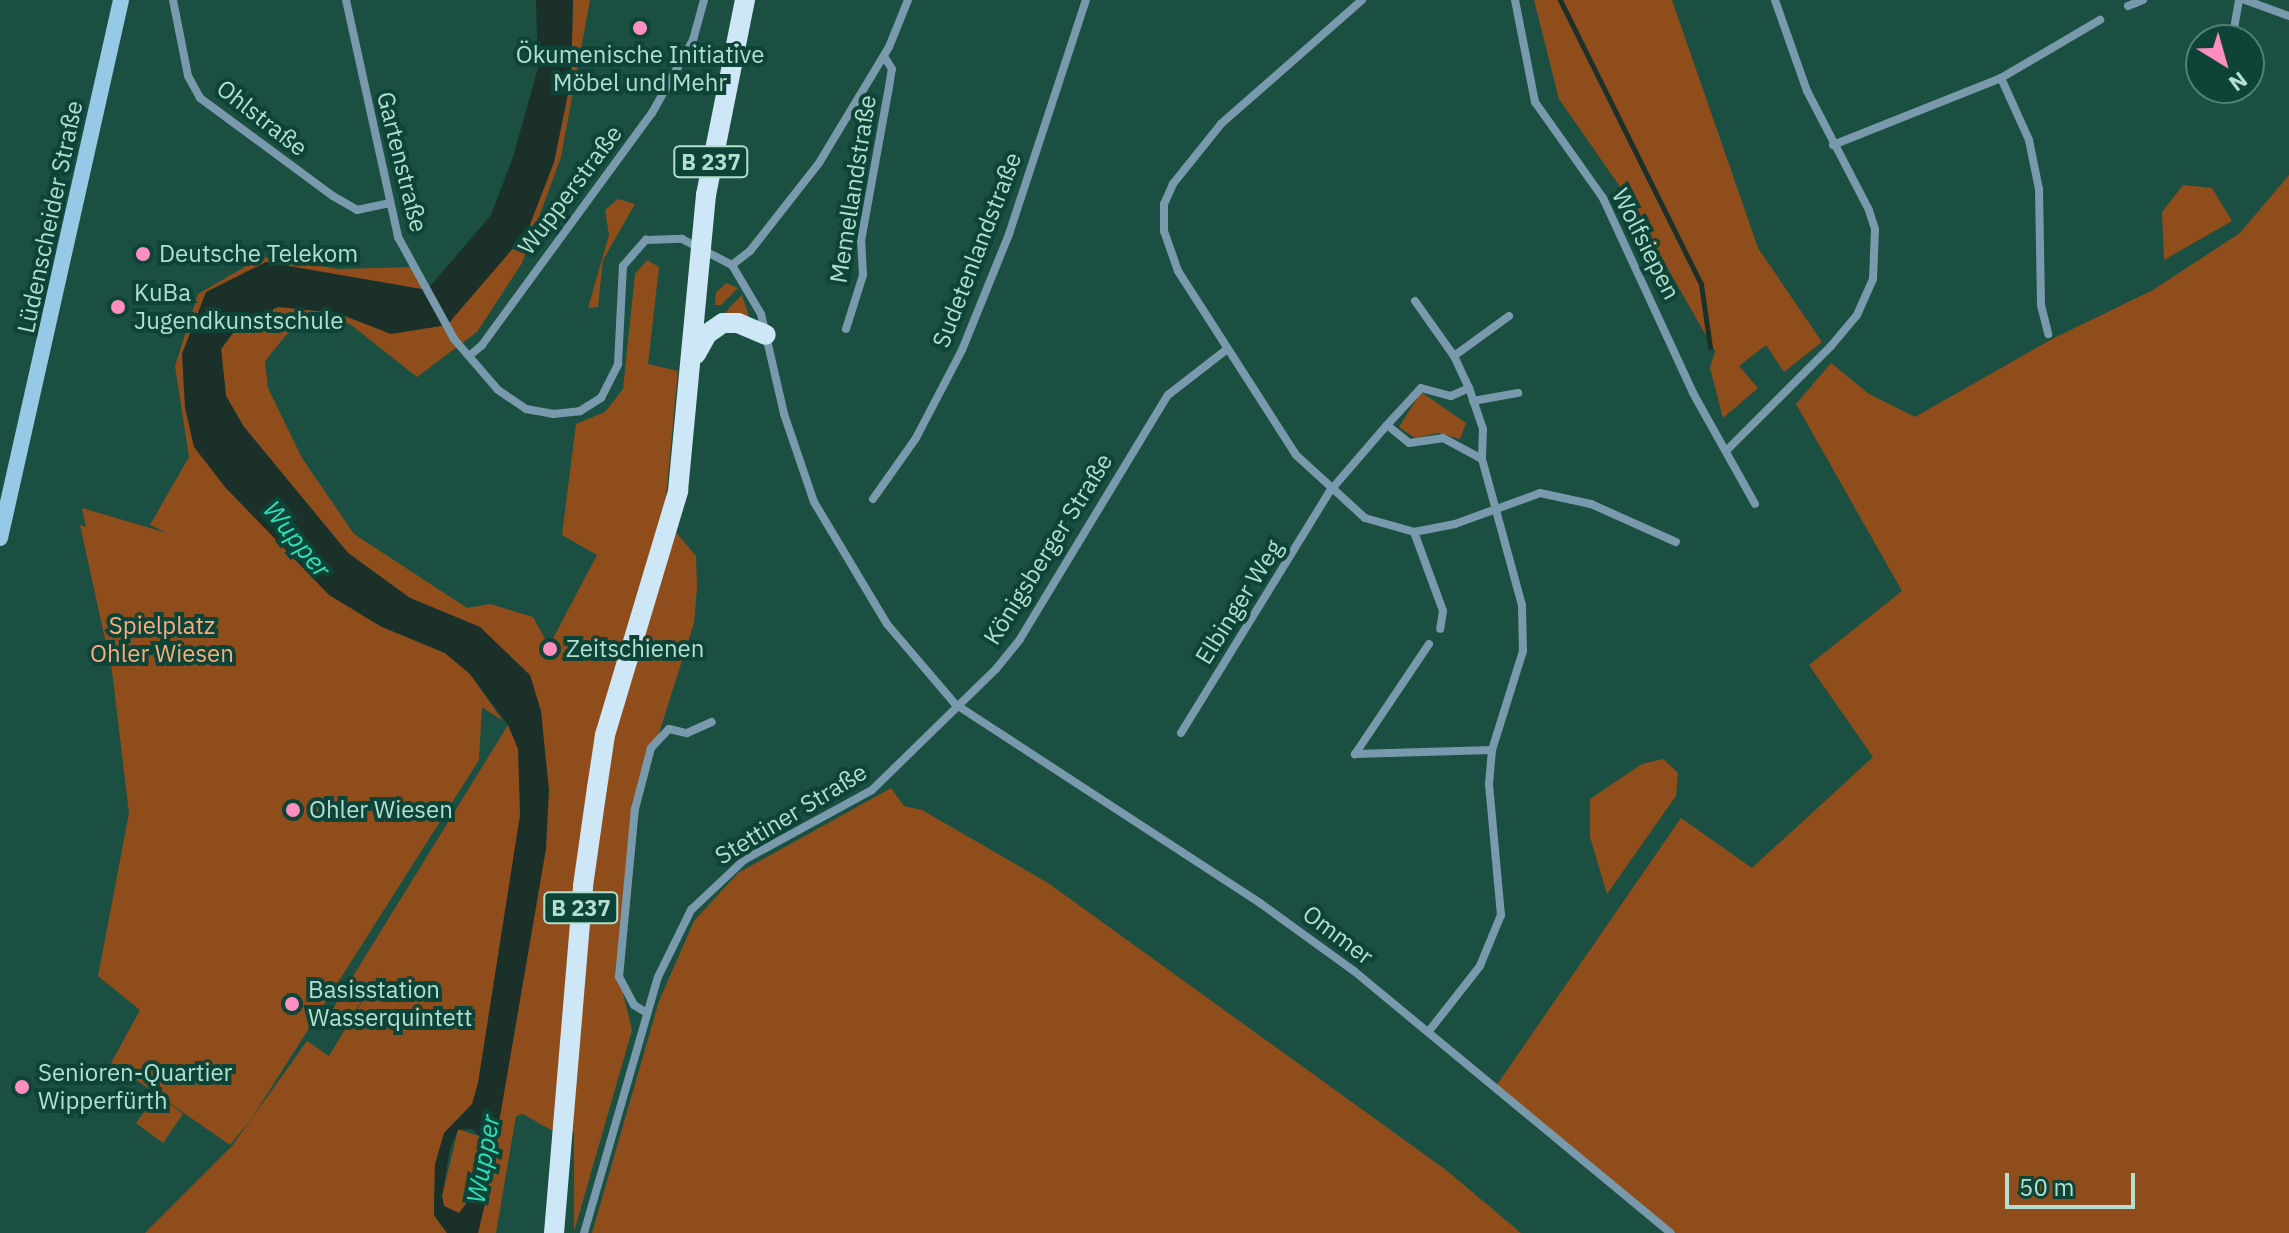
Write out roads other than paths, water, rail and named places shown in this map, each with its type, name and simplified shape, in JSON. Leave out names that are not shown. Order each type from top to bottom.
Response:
[{"type":"main road","name":"Lüdenscheider Straße","points":[[0,538],[121,0]]},
{"type":"main road","name":"B 237","points":[[554,1233],[583,886],[605,735],[678,491],[701,252],[721,106],[745,0]]},
{"type":"main road","points":[[692,361],[707,334],[723,323],[766,335]]},
{"type":"street","name":"Ohlstraße","points":[[173,0],[188,76],[200,98],[333,196],[357,210],[389,203]]},
{"type":"street","name":"Gartenstraße","points":[[346,0],[398,237],[454,339],[498,390],[526,409],[563,414],[594,404],[616,375],[623,266],[646,240],[682,239],[701,252]]},
{"type":"street","name":"Wupperstraße","points":[[469,356],[482,345],[652,113],[693,40],[704,0]]},
{"type":"street","name":"Memellandstraße","points":[[732,265],[750,251],[806,181],[884,56],[908,0]]},
{"type":"street","name":"Sudetenlandstraße","points":[[873,499],[916,438],[962,350],[1009,234],[1086,0]]},
{"type":"street","points":[[1362,0],[1202,142],[1164,204],[1164,231],[1178,271],[1296,455],[1330,491],[1365,518],[1414,532],[1540,493],[1591,504],[1676,542]]},
{"type":"street","name":"Wolfsiepen","points":[[1515,0],[1535,102],[1603,198],[1693,393],[1755,504]]},
{"type":"street","points":[[1726,451],[1831,346],[1857,315],[1873,279],[1875,229],[1869,210],[1833,145],[1775,0]]},
{"type":"street","points":[[2128,6],[2143,0]]},
{"type":"street","points":[[2236,24],[2242,0],[2289,16]]},
{"type":"street","points":[[1833,145],[2001,78],[2100,20]]},
{"type":"street","name":"Memellandstraße","points":[[846,329],[863,275],[861,241],[892,69],[884,56]]},
{"type":"street","points":[[2001,78],[2029,140],[2039,189],[2041,305],[2048,334]]},
{"type":"street","points":[[701,252],[732,265],[756,301],[795,454],[814,502],[887,624],[955,704]]},
{"type":"street","points":[[1415,301],[1454,356],[1483,429],[1482,459],[1522,605],[1523,651],[1492,750],[1489,784],[1501,876],[1499,929],[1480,966],[1429,1031]]},
{"type":"street","points":[[1454,356],[1509,316]]},
{"type":"street","name":"Königsberger Straße","points":[[955,704],[996,669],[1020,639],[1168,395],[1226,350]]},
{"type":"street","name":"Elbinger Weg","points":[[1181,733],[1330,491],[1421,388],[1451,396],[1469,388]]},
{"type":"street","points":[[1473,401],[1518,393]]},
{"type":"street","points":[[1387,425],[1409,443],[1443,438],[1482,459]]},
{"type":"street","points":[[1414,532],[1443,611],[1440,629]]},
{"type":"street","points":[[1429,644],[1355,754],[1492,750]]},
{"type":"street","name":"Stettiner Straße","points":[[584,1233],[647,1013],[673,939],[713,886],[758,852],[872,790],[924,743],[955,704]]},
{"type":"street","name":"Ommer","points":[[955,704],[1260,903],[1429,1031],[1671,1233]]},
{"type":"street","points":[[647,1013],[634,1005],[619,977],[635,809],[651,748],[669,729],[687,733],[712,722]]},
{"type":"water","name":"Wupper","points":[[536,0],[573,0],[571,79],[554,162],[527,232],[447,325],[391,334],[337,313],[279,307],[244,318],[221,349],[226,396],[244,427],[348,553],[410,598],[480,627],[530,675],[541,711],[549,790],[546,849],[485,1204],[478,1233],[447,1233],[434,1215],[435,1164],[444,1133],[472,1104],[478,1083],[520,815],[518,749],[508,725],[470,674],[445,653],[380,626],[329,595],[225,487],[194,447],[185,408],[182,354],[206,292],[266,262],[427,290],[491,215],[513,157],[538,68]],"holes":[[[472,1129],[481,1137],[469,1200],[459,1213],[444,1206],[442,1196],[450,1149],[458,1130]]]},
{"type":"waterway","points":[[1560,0],[1701,284],[1710,347]]},
{"type":"place","name":"Ökumenische Initiative Möbel und Mehr","points":[[640,28]]},
{"type":"place","name":"Deutsche Telekom","points":[[143,254]]},
{"type":"place","name":"KuBa Jugendkunstschule","points":[[118,307]]},
{"type":"place","name":"Zeitschienen","points":[[550,649]]},
{"type":"place","name":"Ohler Wiesen","points":[[293,810]]},
{"type":"place","name":"Basisstation Wasserquintett","points":[[292,1004]]},
{"type":"place","name":"Senioren-Quartier Wipperfürth","points":[[22,1087]]},
{"type":"park label","name":"Spielplatz Ohler Wiesen","points":[[162,640]]}]
